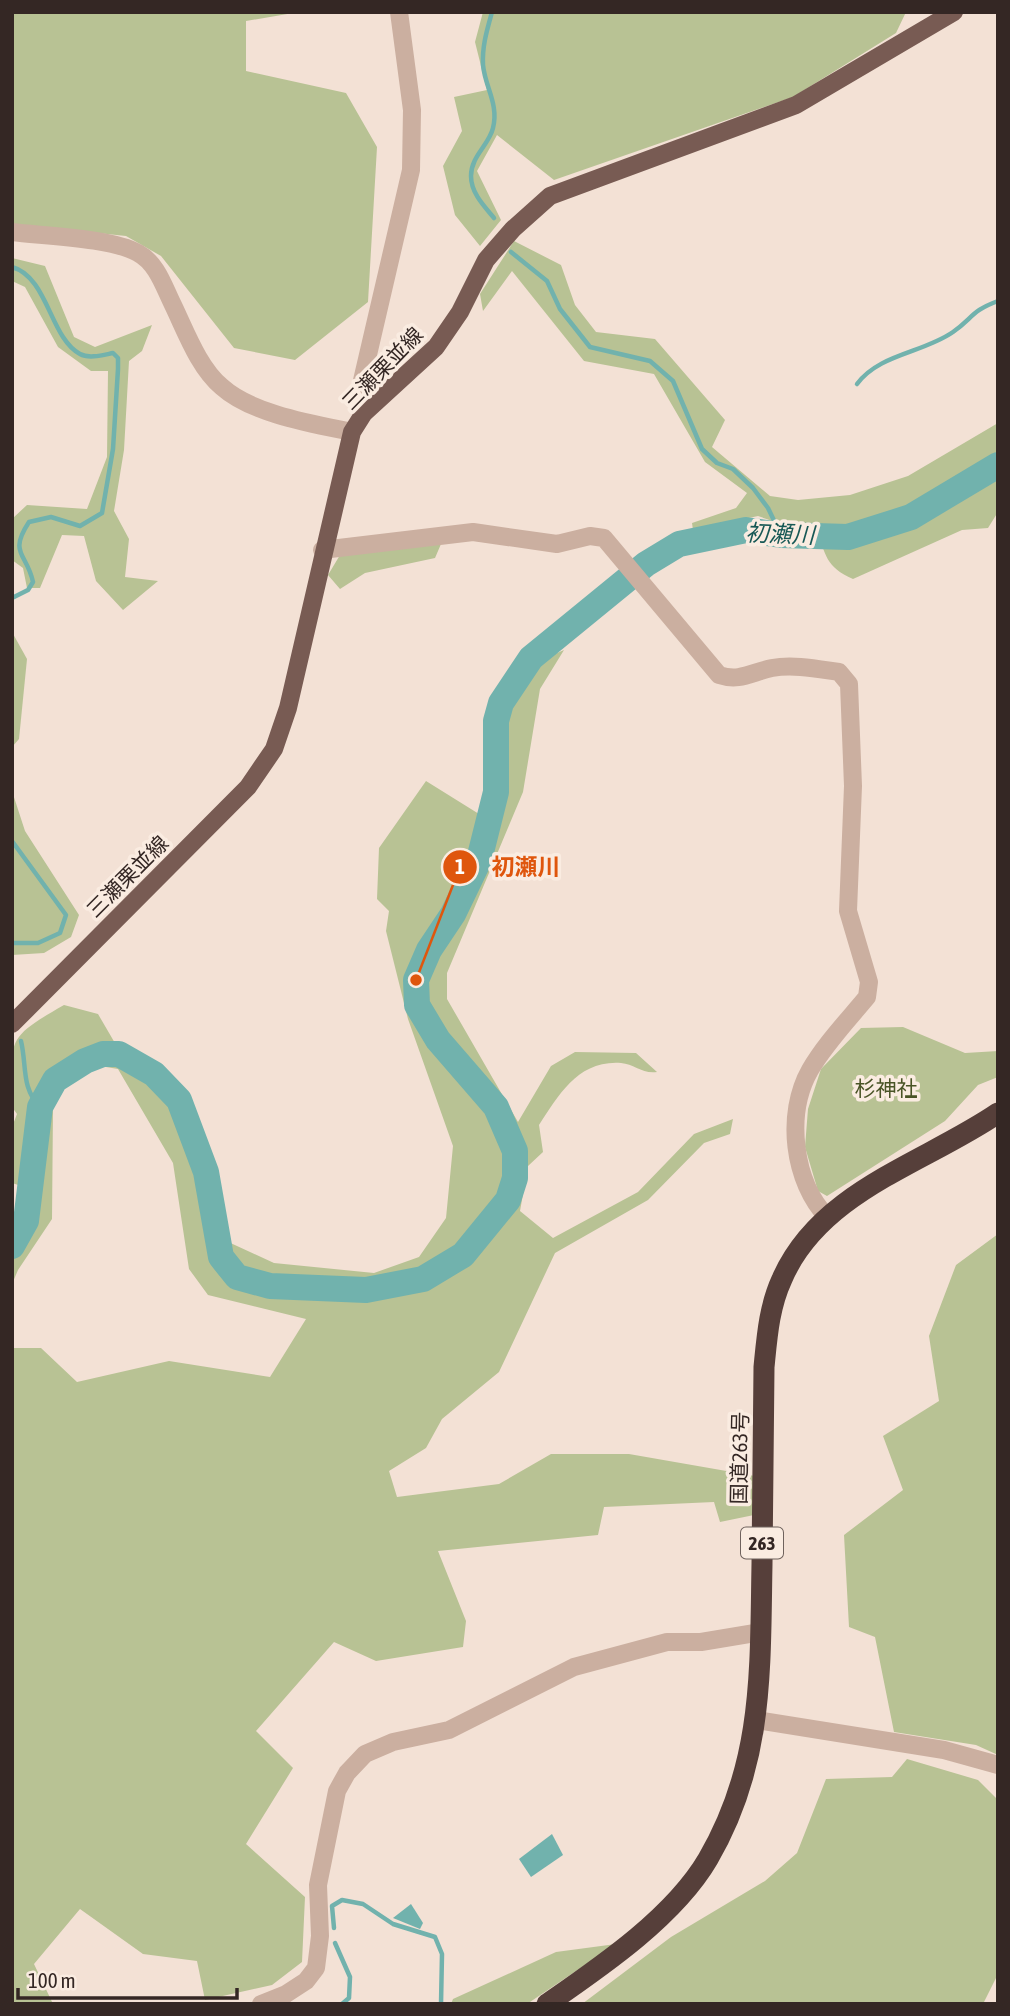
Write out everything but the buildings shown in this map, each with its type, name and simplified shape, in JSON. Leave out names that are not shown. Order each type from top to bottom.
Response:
[{"type":"highway","name":"国道263号","points":[[547,2004],[621,1952],[671,1903],[707,1861],[726,1822],[751,1749],[757,1720],[761,1632],[764,1367],[768,1323],[782,1277],[807,1239],[854,1196],[998,1112]]},
{"type":"main road","name":"三瀬栗並線","points":[[12,1024],[248,787],[274,749],[288,708],[322,550],[352,432],[364,413],[436,347],[460,312],[486,260],[513,229],[550,196],[796,105],[954,12]]},
{"type":"street","points":[[364,413],[357,402],[411,170],[412,110],[399,12]]},
{"type":"street","points":[[12,232],[113,245],[138,253],[153,265],[204,366],[222,387],[246,403],[309,423],[352,432]]},
{"type":"street","points":[[322,550],[473,532],[557,544],[590,536],[604,538],[719,675],[743,678],[773,668],[805,668],[838,672],[849,684],[853,786],[848,911],[869,982],[867,997],[809,1071],[795,1112],[798,1160],[816,1205],[828,1218]]},
{"type":"street","points":[[261,2004],[306,1982],[316,1968],[320,1936],[318,1885],[337,1791],[347,1773],[365,1754],[393,1742],[449,1730],[574,1667],[667,1642],[701,1642],[761,1632]]},
{"type":"street","points":[[757,1720],[944,1750],[998,1765]]},
{"type":"green space","points":[[12,12],[299,12],[246,21],[246,71],[346,93],[377,147],[368,302],[295,360],[234,348],[161,256],[126,236],[12,224]]},
{"type":"green space","points":[[483,12],[906,12],[896,33],[793,97],[554,180],[497,135],[477,171],[501,220],[480,246],[455,215],[443,166],[462,131],[454,97],[487,90],[475,42]]},
{"type":"green space","points":[[514,241],[561,265],[575,305],[596,332],[655,339],[725,420],[712,447],[770,496],[798,500],[850,495],[908,476],[998,423],[998,512],[988,528],[962,530],[853,579],[832,565],[822,546],[817,528],[787,526],[758,516],[693,530],[692,523],[736,508],[747,493],[705,462],[654,374],[584,361],[512,271],[483,311],[480,294]]},
{"type":"green space","points":[[12,258],[45,266],[74,337],[95,347],[152,325],[142,351],[129,361],[124,450],[114,511],[129,539],[125,577],[158,581],[123,610],[96,581],[84,536],[62,535],[40,588],[27,588],[23,568],[12,560],[12,519],[27,505],[87,509],[107,457],[108,371],[91,371],[58,347],[25,287],[12,281]]},
{"type":"green space","points":[[441,544],[435,558],[365,573],[340,589],[328,575],[340,555]]},
{"type":"green space","points":[[12,632],[27,659],[19,739],[12,747]]},
{"type":"green space","points":[[564,650],[540,689],[523,792],[447,973],[447,999],[518,1122],[551,1066],[575,1052],[636,1053],[657,1072],[647,1072],[621,1063],[593,1067],[581,1073],[562,1091],[539,1125],[543,1152],[528,1166],[520,1211],[553,1238],[638,1192],[694,1134],[733,1119],[730,1134],[704,1143],[648,1200],[555,1253],[499,1372],[442,1419],[426,1448],[389,1471],[397,1497],[499,1484],[551,1454],[629,1454],[755,1476],[754,1515],[720,1522],[714,1502],[604,1507],[598,1535],[438,1551],[466,1621],[463,1647],[376,1661],[334,1642],[256,1731],[293,1768],[246,1844],[305,1897],[302,1962],[272,1985],[205,2000],[197,1961],[143,1954],[80,1909],[34,1964],[53,2004],[12,2004],[12,1348],[41,1348],[77,1382],[169,1361],[270,1377],[306,1319],[208,1295],[189,1269],[173,1163],[118,1069],[100,1066],[69,1081],[53,1107],[52,1219],[18,1270],[12,1284],[12,1261],[38,1221],[37,1191],[12,1183],[12,1127],[17,1114],[12,1107],[12,1054],[15,1044],[30,1026],[64,1005],[98,1014],[119,1050],[189,1111],[216,1198],[224,1240],[274,1263],[374,1273],[419,1257],[446,1218],[453,1146],[408,1019],[386,931],[389,911],[377,899],[379,848],[426,781],[479,814],[497,816],[509,754],[508,704],[536,662]]},
{"type":"green space","points":[[12,791],[25,831],[79,915],[71,937],[44,953],[12,955]]},
{"type":"green space","name":"杉神社","points":[[903,1027],[965,1053],[998,1051],[998,1077],[978,1085],[945,1121],[827,1196],[818,1191],[805,1147],[808,1109],[821,1069],[861,1028]]},
{"type":"green space","points":[[998,1234],[998,1755],[976,1745],[894,1732],[875,1637],[849,1627],[844,1535],[903,1490],[883,1436],[939,1401],[929,1336],[956,1265]]},
{"type":"green space","points":[[907,1759],[978,1780],[998,1800],[998,1974],[983,2004],[582,2004],[671,1937],[765,1881],[797,1853],[826,1779],[892,1777]]},
{"type":"green space","points":[[616,1944],[527,2004],[451,2004],[453,1999],[556,1952]]},
{"type":"water","points":[[552,1834],[563,1855],[531,1877],[519,1859]]},
{"type":"water","points":[[411,1904],[423,1923],[420,1929],[393,1918]]},
{"type":"waterway","points":[[492,12],[484,45],[483,65],[493,103],[493,128],[474,162],[471,176],[476,194],[494,218]]},
{"type":"waterway","points":[[511,252],[547,281],[560,309],[590,347],[650,361],[673,381],[702,449],[717,463],[733,469],[753,488],[768,508],[781,535]]},
{"type":"waterway","points":[[12,267],[24,273],[34,283],[70,346],[80,354],[96,356],[113,353],[118,358],[113,449],[102,513],[80,526],[51,517],[29,522],[19,547],[33,582],[28,590],[12,598]]},
{"type":"waterway","points":[[857,384],[877,366],[941,339],[977,312],[998,301]]},
{"type":"waterway","name":"初瀬川","points":[[12,1246],[26,1221],[40,1107],[55,1080],[85,1061],[103,1054],[119,1054],[154,1074],[179,1100],[206,1172],[221,1257],[237,1277],[270,1286],[366,1290],[423,1279],[463,1255],[508,1200],[515,1178],[515,1151],[496,1107],[438,1040],[417,1005],[416,980],[429,950],[453,914],[479,860],[496,792],[496,721],[501,703],[531,658],[646,564],[679,544],[746,530],[781,535],[848,537],[911,517],[998,465]]},
{"type":"waterway","points":[[12,841],[66,915],[60,933],[38,943],[12,943]]},
{"type":"waterway","points":[[21,1041],[27,1084],[40,1107]]},
{"type":"waterway","points":[[334,1928],[332,1906],[342,1900],[363,1904],[393,1924],[435,1937],[442,1954],[441,2004]]},
{"type":"waterway","points":[[335,1943],[350,1977],[349,1998],[342,2004]]},
{"type":"place","name":"初瀬川","points":[[416,980]]}]
